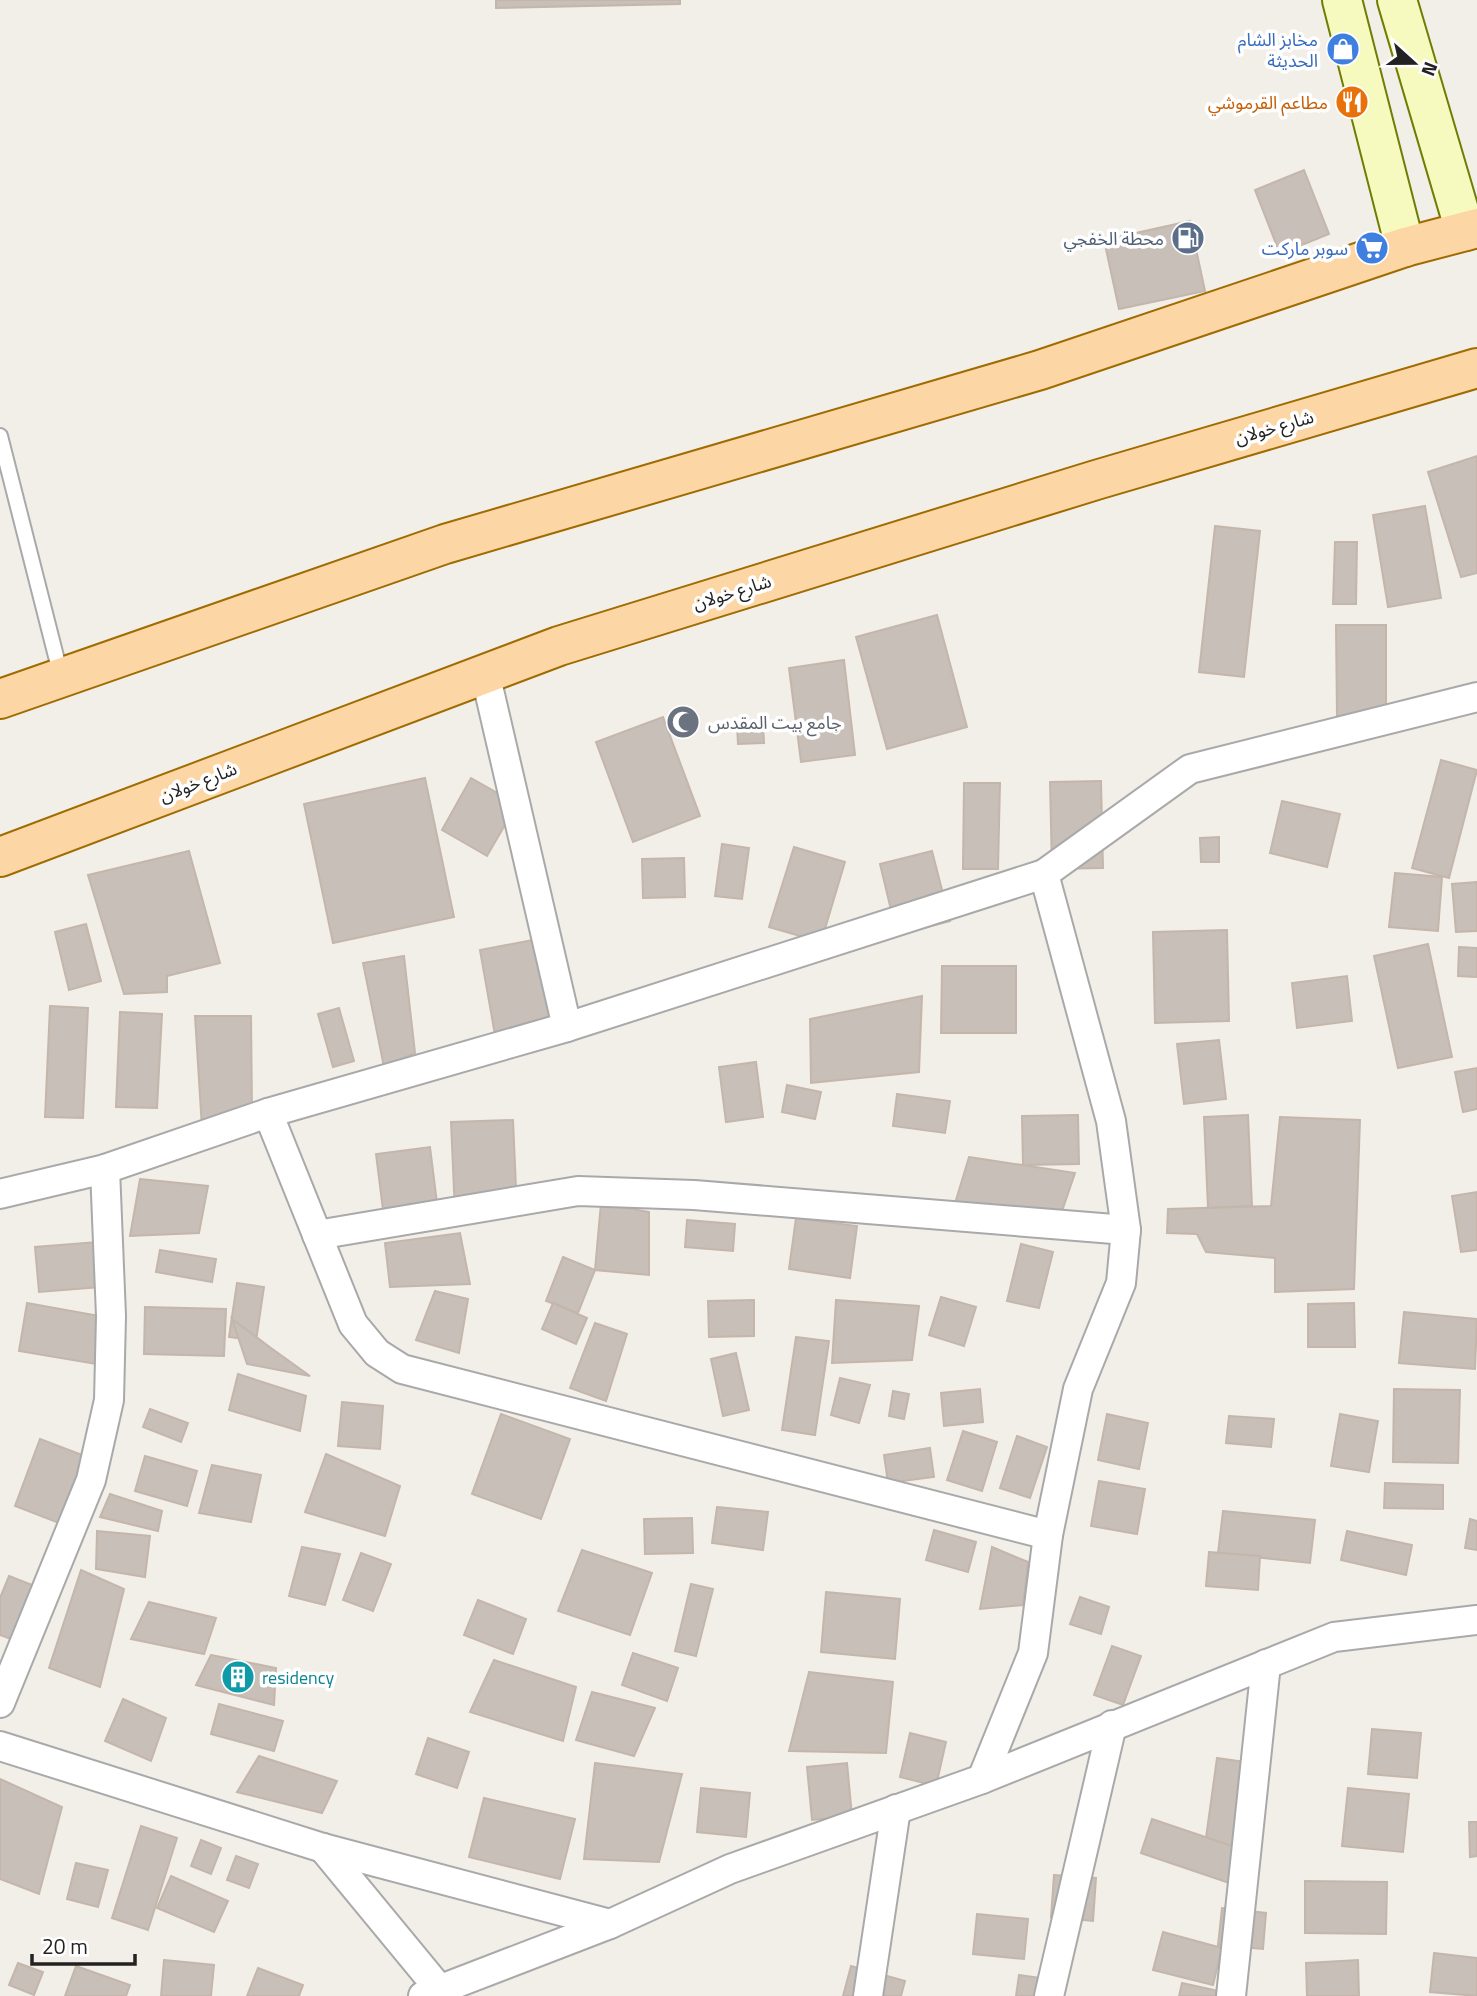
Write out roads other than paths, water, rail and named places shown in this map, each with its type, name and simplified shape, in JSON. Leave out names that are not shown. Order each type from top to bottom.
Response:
[{"type":"main road","points":[[0,699],[445,544],[1040,370],[1405,247],[1471,229]]},
{"type":"main road","name":"شارع خولان","points":[[0,857],[559,646],[1004,508],[1477,368]]},
{"type":"street","points":[[1342,0],[1405,247]]},
{"type":"street","points":[[1397,0],[1471,229]]},
{"type":"street","points":[[485,673],[567,1027]]},
{"type":"street","points":[[0,1194],[105,1169],[268,1113],[567,1027],[1044,874],[1190,769],[1477,697]]},
{"type":"street","points":[[982,1779],[1033,1653],[1048,1535],[1078,1389],[1121,1283],[1126,1230],[1111,1121],[1044,874]]},
{"type":"street","points":[[268,1113],[353,1324],[377,1353],[402,1370],[1048,1535]]},
{"type":"street","points":[[0,1703],[91,1480],[109,1400],[111,1316],[105,1169]]},
{"type":"street","points":[[317,1235],[578,1191],[708,1196],[1126,1230]]},
{"type":"street","points":[[323,1848],[436,1994],[610,1924],[730,1869],[982,1779],[1334,1637],[1477,1620]]},
{"type":"street","points":[[1231,1996],[1266,1664]]},
{"type":"street","points":[[1049,1996],[1112,1725]]},
{"type":"street","points":[[0,1746],[323,1848],[610,1924]]},
{"type":"street","points":[[868,1996],[896,1809]]},
{"type":"lane","points":[[0,436],[61,678]]},
{"type":"place","name":"مخابز الشام الحديثة","points":[[1343,49]]},
{"type":"place","name":"مطاعم القرموشي","points":[[1352,102]]},
{"type":"place","name":"محطة الخفجي","points":[[1188,238]]},
{"type":"place","name":"سوبر ماركت","points":[[1372,248]]},
{"type":"place","name":"جامع بيت المقدس","points":[[683,722]]},
{"type":"place","name":"residency","points":[[238,1677]]}]
